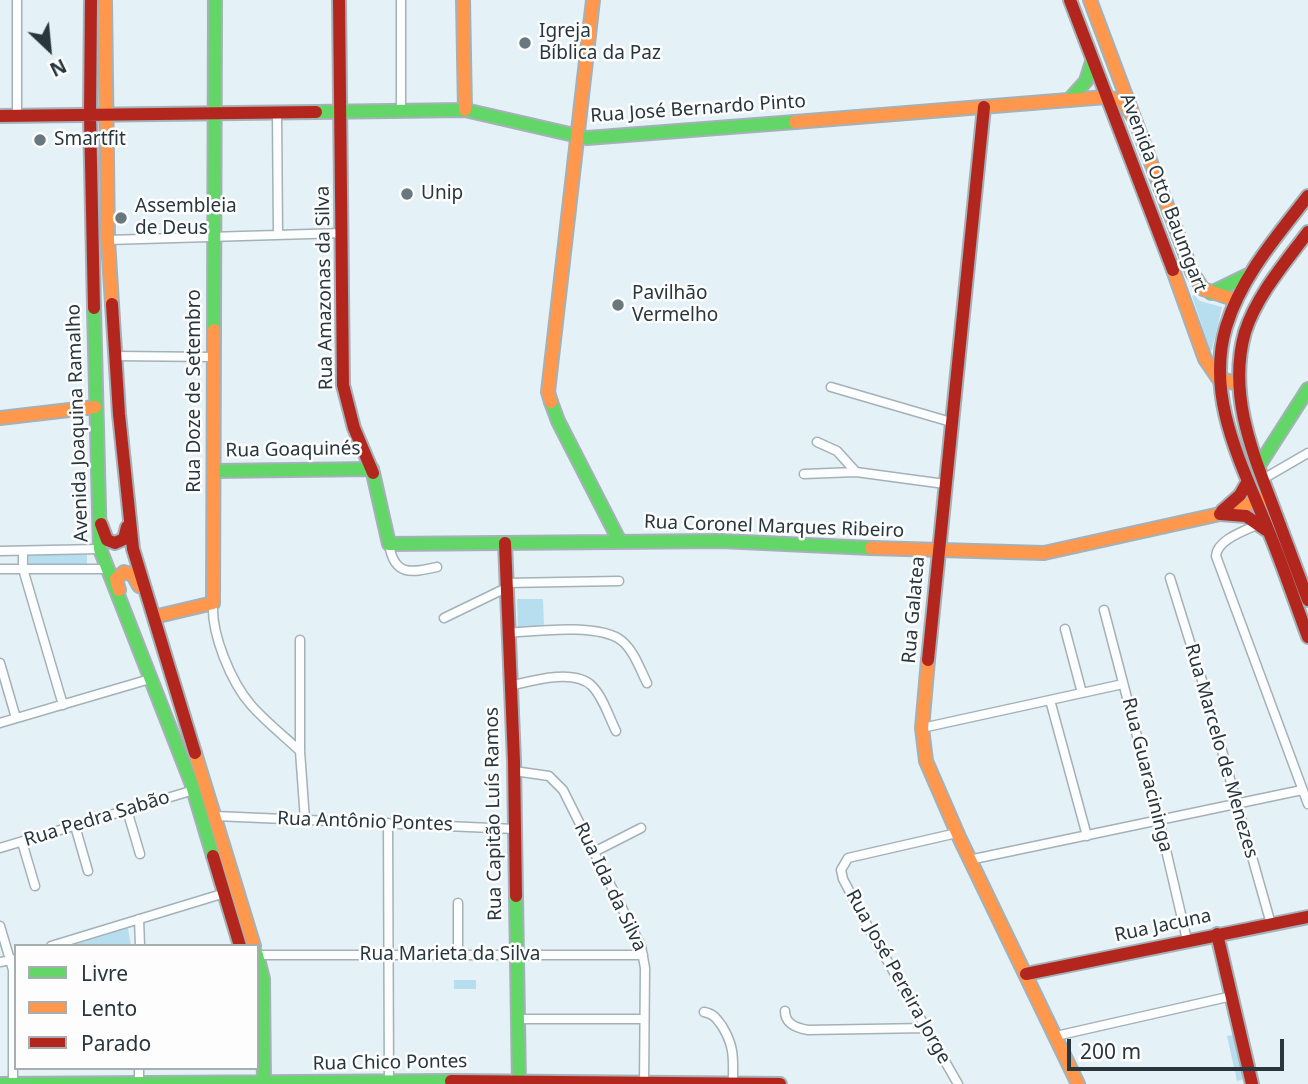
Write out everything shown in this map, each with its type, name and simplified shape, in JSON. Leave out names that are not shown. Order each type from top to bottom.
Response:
[{"type":"street","points":[[17,0],[17,116]]},
{"type":"street","name":"Avenida Joaquina Ramalho","points":[[91,0],[96,527],[100,549],[118,598],[194,790],[239,944]]},
{"type":"street","name":"Avenida Joaquina Ramalho","points":[[106,0],[108,240],[133,550],[253,944]]},
{"type":"street","name":"Rua Doze de Setembro","points":[[215,0],[213,603],[217,638],[240,688],[256,710],[300,751]]},
{"type":"street","name":"Rua Amazonas da Silva","points":[[339,0],[343,384],[354,428],[380,493],[392,559],[397,566],[414,572],[437,567]]},
{"type":"street","points":[[401,0],[401,111]]},
{"type":"street","points":[[463,0],[465,110]]},
{"type":"street","name":"Rua Coronel Marques Ribeiro","points":[[593,0],[548,392],[558,421],[620,542],[721,541],[1044,553],[1220,514],[1269,497]]},
{"type":"street","points":[[1072,4],[1084,9],[1090,1]]},
{"type":"street","name":"Avenida Otto Baumgart","points":[[1090,1],[1192,272],[1203,289],[1236,300]]},
{"type":"street","name":"Avenida Otto Baumgart","points":[[1072,4],[1205,359],[1218,378]]},
{"type":"street","points":[[1069,100],[1086,81],[1093,62]]},
{"type":"street","points":[[1106,97],[1122,101],[1134,118]]},
{"type":"street","name":"Rua José Bernardo Pinto","points":[[0,116],[465,110],[587,138],[1106,97]]},
{"type":"street","name":"Rua Galatea","points":[[984,107],[922,728],[926,761],[957,833],[1078,1084]]},
{"type":"street","points":[[277,113],[278,235]]},
{"type":"street","points":[[1308,196],[1236,300],[1221,346],[1218,378],[1228,426],[1308,636]]},
{"type":"street","points":[[1308,232],[1263,293],[1250,316],[1238,359],[1243,422],[1308,600]]},
{"type":"street","points":[[108,240],[343,233]]},
{"type":"street","points":[[1211,293],[1248,279]]},
{"type":"street","points":[[1248,279],[1251,293],[1263,293]]},
{"type":"street","points":[[1236,300],[1246,308],[1250,316]]},
{"type":"street","points":[[116,356],[214,356]]},
{"type":"street","points":[[95,387],[100,372],[107,367],[112,373],[116,407],[120,414]]},
{"type":"street","points":[[1218,378],[1238,384]]},
{"type":"street","points":[[831,387],[951,422]]},
{"type":"street","points":[[1261,473],[1308,389]]},
{"type":"street","points":[[0,418],[95,407]]},
{"type":"street","points":[[817,442],[838,451],[856,472]]},
{"type":"street","points":[[1261,473],[1304,455],[1308,444]]},
{"type":"street","name":"Rua Goaquinés","points":[[215,471],[372,469]]},
{"type":"street","points":[[804,474],[856,472],[945,484]]},
{"type":"street","points":[[1220,514],[1240,495],[1248,481]]},
{"type":"street","points":[[97,490],[102,498],[101,524],[107,540],[120,542],[130,525]]},
{"type":"street","points":[[1220,514],[1245,514],[1265,527]]},
{"type":"street","points":[[1265,527],[1222,543],[1216,556],[1308,804]]},
{"type":"street","points":[[389,544],[620,542]]},
{"type":"street","name":"Rua Capitão Luís Ramos","points":[[505,543],[514,771],[519,1082]]},
{"type":"street","points":[[0,551],[100,549]]},
{"type":"street","points":[[23,551],[23,569],[62,705]]},
{"type":"street","points":[[0,569],[108,569]]},
{"type":"street","points":[[118,598],[120,592],[116,579],[121,573],[130,573],[136,579],[152,612],[213,603]]},
{"type":"street","name":"Rua Marcelo de Menezes","points":[[1170,578],[1271,924]]},
{"type":"street","points":[[444,618],[506,585],[619,581]]},
{"type":"street","name":"Rua Guaracininga","points":[[1104,610],[1188,940]]},
{"type":"street","points":[[1065,629],[1082,693]]},
{"type":"street","points":[[508,633],[606,632],[631,650],[647,683]]},
{"type":"street","points":[[300,640],[300,751],[305,820]]},
{"type":"street","points":[[0,663],[16,718]]},
{"type":"street","points":[[510,686],[541,678],[584,680],[595,691],[616,731]]},
{"type":"street","points":[[0,723],[150,679]]},
{"type":"street","points":[[922,728],[1123,684]]},
{"type":"street","points":[[1050,700],[1087,836]]},
{"type":"street","name":"Rua Ida da Silva","points":[[514,771],[541,774],[556,782],[563,790],[643,955],[644,1083]]},
{"type":"street","name":"Rua Pedra Sabão","points":[[0,848],[194,790]]},
{"type":"street","points":[[969,860],[1302,790]]},
{"type":"street","points":[[127,810],[140,854]]},
{"type":"street","name":"Rua Antônio Pontes","points":[[215,816],[515,828]]},
{"type":"street","points":[[388,823],[389,1083]]},
{"type":"street","points":[[75,826],[88,871]]},
{"type":"street","points":[[594,852],[641,828]]},
{"type":"street","name":"Rua José Pereira Jorge","points":[[957,833],[848,858],[841,870],[843,879],[872,934],[958,1084]]},
{"type":"street","points":[[22,842],[35,886]]},
{"type":"street","points":[[58,944],[225,893]]},
{"type":"street","points":[[458,903],[458,956]]},
{"type":"street","name":"Rua Jacuna","points":[[1026,974],[1308,917]]},
{"type":"street","points":[[139,919],[140,944]]},
{"type":"street","points":[[0,926],[13,970],[13,1084]]},
{"type":"street","points":[[1217,934],[1252,1084]]},
{"type":"street","name":"Rua Marieta da Silva","points":[[259,955],[643,955]]},
{"type":"street","points":[[259,963],[263,979],[259,1063]]},
{"type":"street","points":[[1056,1036],[1232,996]]},
{"type":"street","points":[[785,1011],[785,1017],[791,1024],[808,1030],[927,1028]]},
{"type":"street","points":[[704,1012],[715,1016],[730,1038],[733,1049],[733,1082]]},
{"type":"street","points":[[518,1019],[644,1018]]},
{"type":"street","name":"Rua Chico Pontes","points":[[0,1084],[780,1084]]},
{"type":"shaded area","points":[[97,3],[100,3],[98,104],[97,104]]},
{"type":"shaded area","points":[[1192,296],[1200,301],[1222,307],[1212,350]]},
{"type":"shaded area","points":[[28,555],[87,555],[87,564],[29,564]]},
{"type":"shaded area","points":[[517,599],[543,599],[544,628],[518,628]]},
{"type":"shaded area","points":[[128,928],[131,944],[77,944]]},
{"type":"shaded area","points":[[454,980],[476,980],[476,989],[454,989]]},
{"type":"shaded area","points":[[1233,1035],[1244,1079],[1237,1081],[1227,1036]]},
{"type":"traffic: fast","points":[[214,330],[215,0]]},
{"type":"traffic: fast","points":[[1069,100],[1086,81],[1092,62]]},
{"type":"traffic: fast","points":[[316,112],[465,110],[587,138],[795,122]]},
{"type":"traffic: fast","points":[[1211,293],[1248,275]]},
{"type":"traffic: fast","points":[[94,308],[100,549],[191,782],[213,856]]},
{"type":"traffic: fast","points":[[1258,467],[1308,389]]},
{"type":"traffic: fast","points":[[551,402],[558,421],[620,542]]},
{"type":"traffic: fast","points":[[215,471],[372,469]]},
{"type":"traffic: fast","points":[[373,473],[389,544],[721,541],[871,548]]},
{"type":"traffic: fast","points":[[516,896],[519,1084]]},
{"type":"traffic: fast","points":[[259,963],[263,979],[264,1084]]},
{"type":"traffic: fast","points":[[0,1084],[451,1081]]},
{"type":"traffic: slow","points":[[105,0],[108,240],[112,304]]},
{"type":"traffic: slow","points":[[463,0],[465,110]]},
{"type":"traffic: slow","points":[[551,402],[548,392],[593,0]]},
{"type":"traffic: slow","points":[[1090,0],[1192,272],[1203,289],[1236,300]]},
{"type":"traffic: slow","points":[[795,122],[1106,97],[1122,101],[1134,118]]},
{"type":"traffic: slow","points":[[1173,270],[1205,359],[1218,378],[1238,384]]},
{"type":"traffic: slow","points":[[154,617],[213,603],[214,330]]},
{"type":"traffic: slow","points":[[0,418],[95,407]]},
{"type":"traffic: slow","points":[[871,548],[1044,553],[1220,514],[1269,497]]},
{"type":"traffic: slow","points":[[119,590],[116,579],[124,572],[133,575],[139,586]]},
{"type":"traffic: slow","points":[[928,660],[922,728],[926,761],[959,837],[1078,1084]]},
{"type":"traffic: slow","points":[[195,753],[253,944]]},
{"type":"traffic: jam","points":[[91,0],[90,115],[94,308]]},
{"type":"traffic: jam","points":[[339,0],[343,385],[354,428],[373,473]]},
{"type":"traffic: jam","points":[[1070,0],[1173,270]]},
{"type":"traffic: jam","points":[[928,660],[984,107]]},
{"type":"traffic: jam","points":[[0,116],[316,112]]},
{"type":"traffic: jam","points":[[1308,196],[1272,242],[1241,291],[1226,327],[1220,380],[1238,457],[1308,637]]},
{"type":"traffic: jam","points":[[1308,232],[1272,280],[1250,318],[1240,354],[1239,376],[1244,420],[1250,441],[1308,600]]},
{"type":"traffic: jam","points":[[112,304],[119,414],[133,549],[195,753]]},
{"type":"traffic: jam","points":[[1222,511],[1240,495],[1248,481]]},
{"type":"traffic: jam","points":[[1220,514],[1246,516],[1266,530]]},
{"type":"traffic: jam","points":[[101,524],[107,540],[115,543],[124,539],[127,527]]},
{"type":"traffic: jam","points":[[505,543],[514,761],[516,896]]},
{"type":"traffic: jam","points":[[213,856],[239,944]]},
{"type":"traffic: jam","points":[[1026,974],[1308,917]]},
{"type":"traffic: jam","points":[[1217,934],[1252,1084]]},
{"type":"traffic: jam","points":[[451,1081],[780,1084]]},
{"type":"place","name":"Igreja Bíblica da Paz","points":[[525,43]]},
{"type":"place","name":"Smartfit","points":[[40,140]]},
{"type":"place","name":"Unip","points":[[407,194]]},
{"type":"place","name":"Assembleia de Deus","points":[[121,218]]},
{"type":"place","name":"Pavilhão Vermelho","points":[[618,305]]}]
